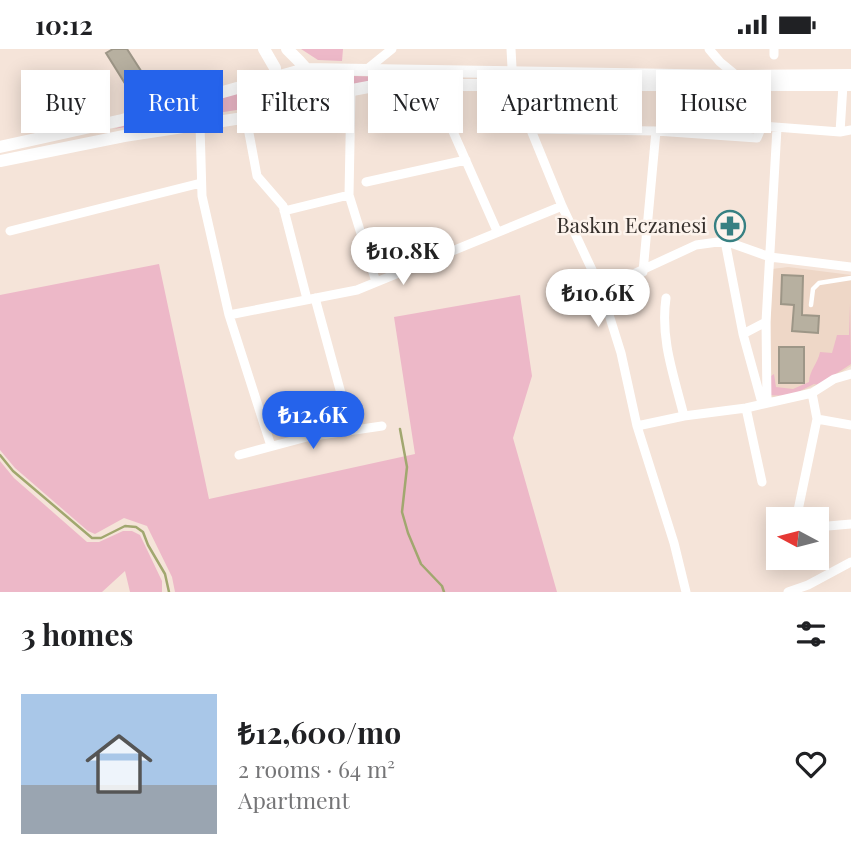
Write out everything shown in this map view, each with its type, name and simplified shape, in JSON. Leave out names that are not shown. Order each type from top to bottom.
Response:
[{"type":"main road","points":[[264,49],[275,70]]},
{"type":"main road","points":[[287,49],[301,70]]},
{"type":"main road","points":[[354,70],[477,71]]},
{"type":"main road","points":[[771,78],[848,81]]},
{"type":"main road","points":[[771,85],[848,81]]},
{"type":"main road","points":[[0,147],[122,120],[237,87]]},
{"type":"main road","points":[[0,161],[143,133]]},
{"type":"street","points":[[366,70],[392,49]]},
{"type":"street","points":[[510,70],[511,49]]},
{"type":"street","points":[[709,49],[730,70]]},
{"type":"street","points":[[840,132],[848,81]]},
{"type":"street","points":[[771,127],[851,131]]},
{"type":"street","points":[[765,402],[766,322],[776,128]]},
{"type":"street","points":[[642,131],[656,131],[643,272]]},
{"type":"street","points":[[200,133],[202,197],[229,315],[271,446]]},
{"type":"street","points":[[249,133],[257,176],[283,206],[351,431]]},
{"type":"street","points":[[350,133],[349,195],[376,282]]},
{"type":"street","points":[[454,133],[498,231]]},
{"type":"street","points":[[533,133],[562,206],[601,289],[621,353],[637,426],[674,543],[686,592]]},
{"type":"street","points":[[685,133],[757,138],[759,133]]},
{"type":"street","points":[[366,182],[466,160]]},
{"type":"street","points":[[10,231],[201,183]]},
{"type":"street","points":[[284,211],[349,195]]},
{"type":"street","points":[[229,315],[356,290],[562,206]]},
{"type":"street","points":[[726,241],[743,334],[765,402]]},
{"type":"street","points":[[601,289],[643,272],[696,245],[726,241],[769,257],[851,267]]},
{"type":"street","points":[[666,298],[663,322],[667,352],[684,416]]},
{"type":"street","points":[[743,334],[766,322]]},
{"type":"street","points":[[637,426],[684,416],[746,408],[812,393],[834,379],[851,374]]},
{"type":"street","points":[[799,507],[817,419],[812,393]]},
{"type":"street","points":[[746,408],[762,482]]},
{"type":"street","points":[[817,419],[851,425]]},
{"type":"street","points":[[239,455],[307,437],[383,426]]},
{"type":"street","points":[[830,526],[851,524]]},
{"type":"street","points":[[788,592],[808,585],[851,562]]},
{"type":"lane","points":[[811,305],[813,289],[819,283],[851,278]]},
{"type":"shaded area","points":[[301,49],[343,49],[342,61],[318,60]]},
{"type":"shaded area","points":[[354,76],[368,76],[368,81],[354,85]]},
{"type":"shaded area","points":[[237,93],[237,110],[223,112],[223,97]]},
{"type":"shaded area","points":[[159,264],[209,499],[415,454],[394,317],[520,295],[532,376],[513,438],[557,592],[175,592],[172,577],[147,526],[124,518],[95,534],[88,531],[15,468],[0,450],[0,295]]},
{"type":"shaded area","points":[[788,267],[851,275],[851,366],[820,386],[790,396],[773,397],[769,396],[772,269]]},
{"type":"shaded area","points":[[850,304],[851,364],[819,385],[814,384],[790,396],[769,395],[771,376],[774,374],[776,387],[793,389],[809,382],[820,352],[832,353],[837,335],[849,335]]},
{"type":"shaded area","points":[[0,461],[14,478],[87,542],[99,542],[123,531],[140,535],[162,581],[162,592],[130,592],[125,571],[102,592],[0,592]]},
{"type":"building","points":[[113,49],[127,49],[140,70],[124,70],[124,82],[106,53]]},
{"type":"building","points":[[782,275],[803,276],[802,315],[819,316],[818,333],[792,331],[794,305],[781,304]]},
{"type":"building","points":[[779,347],[804,347],[804,383],[779,383]]},
{"type":"waterway","points":[[400,429],[407,467],[402,512],[421,564],[442,586],[444,592]]},
{"type":"waterway","points":[[0,455],[13,471],[92,538],[101,538],[125,526],[136,527],[143,532],[165,574],[169,592]]},
{"type":"place","name":"Baskın Eczanesi","points":[[730,226]]}]
